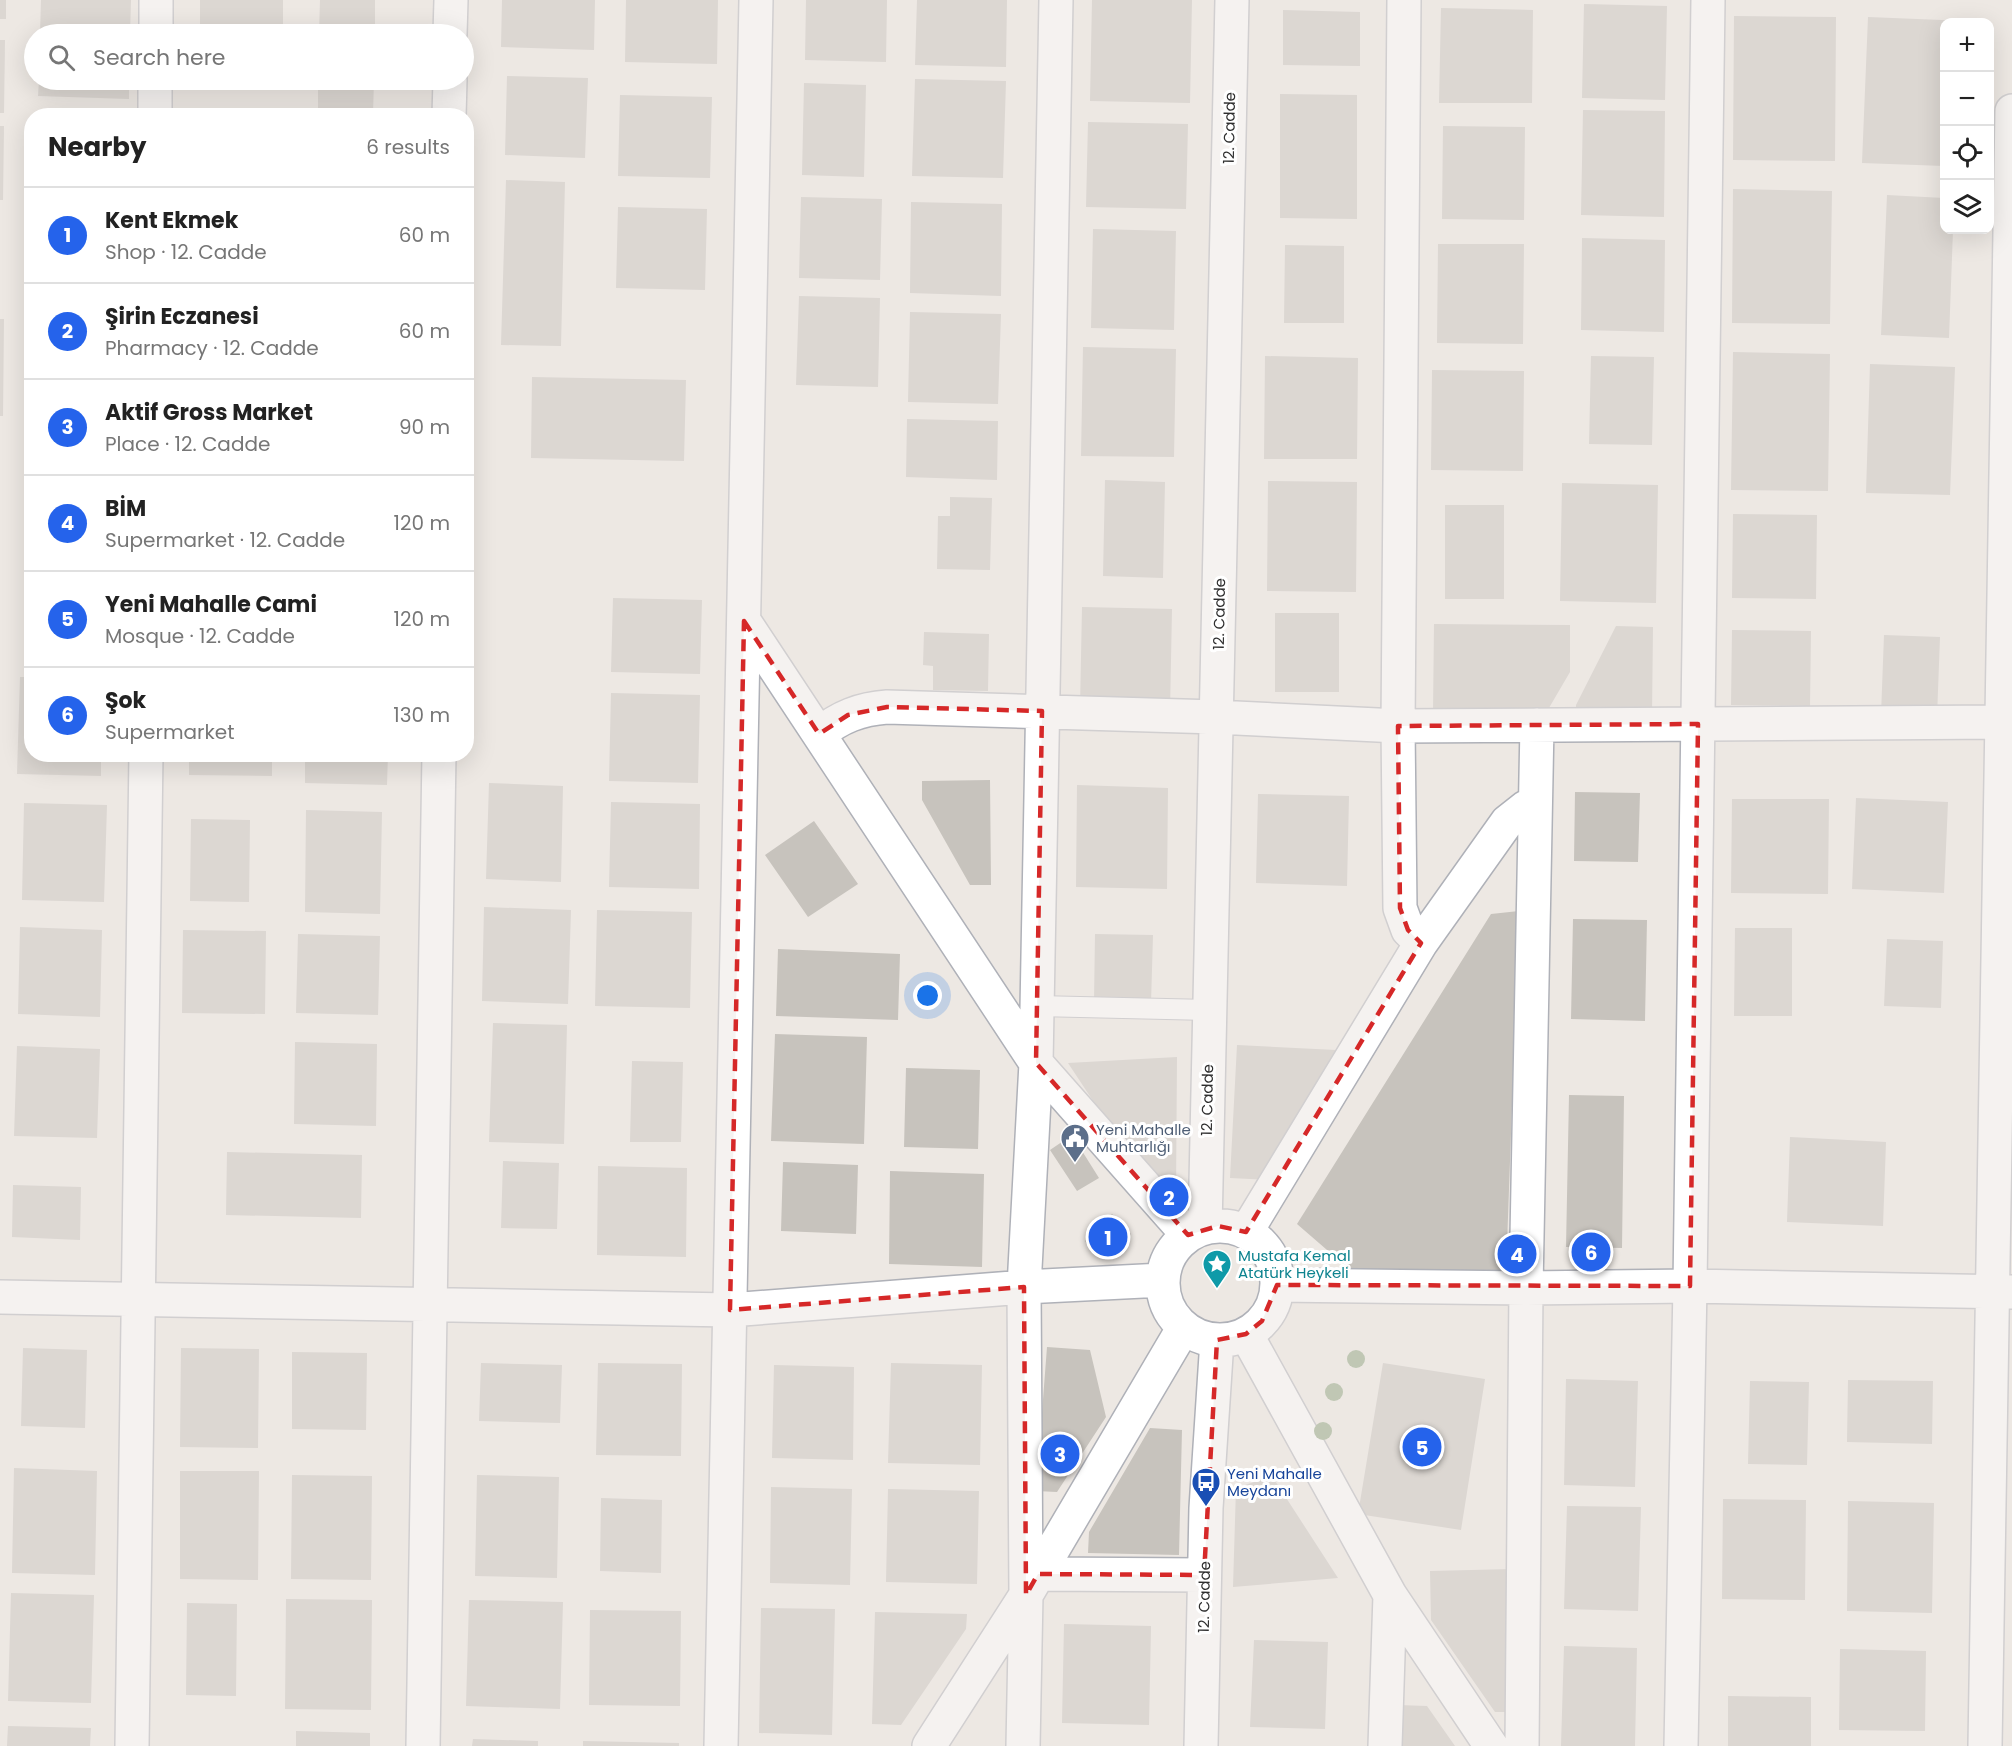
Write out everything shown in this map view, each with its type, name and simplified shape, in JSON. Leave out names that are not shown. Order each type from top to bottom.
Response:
[{"type":"street","points":[[156,0],[156,24]]},
{"type":"street","points":[[450,24],[451,0]]},
{"type":"street","points":[[721,1746],[756,0]]},
{"type":"street","points":[[1023,1746],[1032,1585],[1024,1287],[1036,1063],[1056,0]]},
{"type":"street","name":"12. Cadde","points":[[1196,1231],[1209,1010],[1232,0]]},
{"type":"street","points":[[1404,0],[1398,726],[1400,908],[1408,930],[1420,944]]},
{"type":"street","points":[[1680,1746],[1690,1287],[1708,0]]},
{"type":"street","points":[[154,108],[155,90]]},
{"type":"street","points":[[449,108],[450,90]]},
{"type":"street","points":[[1985,1746],[2003,1292],[2002,722],[2012,111]]},
{"type":"street","points":[[744,621],[1036,1063],[1196,1231]]},
{"type":"street","points":[[819,734],[841,719],[868,709],[887,707],[1216,717],[1398,726],[2002,722]]},
{"type":"street","points":[[1522,1746],[1526,1288],[1537,725]]},
{"type":"street","points":[[132,1746],[146,762]]},
{"type":"street","points":[[423,1746],[439,762]]},
{"type":"street","points":[[1246,1232],[1420,944],[1507,822],[1526,807],[1536,805]]},
{"type":"street","points":[[1218,1226],[1246,1232],[1259,1241],[1270,1254],[1277,1285],[1273,1305],[1262,1321],[1232,1337],[1200,1336],[1184,1327],[1168,1306],[1163,1280],[1166,1263],[1175,1247],[1196,1231],[1218,1226]]},
{"type":"street","points":[[0,1297],[730,1310],[1024,1287],[1163,1280]]},
{"type":"street","points":[[1277,1285],[1690,1287],[2003,1292]]},
{"type":"street","points":[[929,1746],[1032,1585],[1184,1327]]},
{"type":"street","points":[[1232,1337],[1390,1595],[1491,1746]]},
{"type":"street","name":"12. Cadde","points":[[1201,1746],[1206,1508],[1232,1337]]},
{"type":"street","points":[[1032,1585],[1204,1575]]},
{"type":"street","points":[[1385,1746],[1390,1595]]},
{"type":"lane","points":[[1037,1006],[1209,1010]]},
{"type":"highlighted area","points":[[744,621],[819,734],[848,715],[887,707],[1042,711],[1036,1063],[1188,1235],[1218,1226],[1246,1232],[1421,943],[1408,930],[1400,908],[1398,726],[1698,724],[1690,1286],[1277,1285],[1262,1321],[1246,1334],[1217,1340],[1204,1575],[1038,1574],[1026,1595],[1024,1287],[730,1310]]},
{"type":"building","points":[[0,0],[6,0],[6,19],[0,19]]},
{"type":"building","points":[[41,0],[131,0],[130,24],[40,24]]},
{"type":"building","points":[[200,0],[283,0],[283,24],[200,24]]},
{"type":"building","points":[[320,0],[375,0],[375,24],[319,24]]},
{"type":"building","points":[[502,0],[595,0],[594,50],[501,47]]},
{"type":"building","points":[[626,0],[718,0],[717,64],[625,62]]},
{"type":"building","points":[[806,0],[887,0],[886,62],[805,60]]},
{"type":"building","points":[[917,0],[1007,0],[1006,67],[915,65]]},
{"type":"building","points":[[1092,0],[1192,0],[1190,103],[1090,101]]},
{"type":"building","points":[[1584,4],[1667,6],[1665,100],[1582,98]]},
{"type":"building","points":[[1441,8],[1533,10],[1532,103],[1439,103]]},
{"type":"building","points":[[1283,10],[1360,12],[1360,66],[1283,65]]},
{"type":"building","points":[[1734,16],[1836,17],[1835,161],[1733,160]]},
{"type":"building","points":[[1868,17],[1940,20],[1940,166],[1862,163]]},
{"type":"building","points":[[0,40],[5,40],[4,113],[0,113]]},
{"type":"building","points":[[507,76],[588,78],[585,158],[505,155]]},
{"type":"building","points":[[915,79],[1006,81],[1003,178],[912,176]]},
{"type":"building","points":[[804,83],[866,85],[864,177],[802,175]]},
{"type":"building","points":[[38,90],[129,90],[129,99],[38,96]]},
{"type":"building","points":[[318,90],[374,90],[373,108],[318,108]]},
{"type":"building","points":[[1280,94],[1357,95],[1357,219],[1280,218]]},
{"type":"building","points":[[620,95],[712,97],[710,178],[618,176]]},
{"type":"building","points":[[1583,110],[1665,111],[1664,217],[1581,215]]},
{"type":"building","points":[[1088,122],[1188,124],[1186,209],[1086,207]]},
{"type":"building","points":[[0,126],[4,126],[3,200],[0,200]]},
{"type":"building","points":[[1443,126],[1525,127],[1524,220],[1442,219]]},
{"type":"building","points":[[506,180],[565,182],[561,346],[501,345]]},
{"type":"building","points":[[1733,189],[1832,191],[1830,324],[1732,323]]},
{"type":"building","points":[[1887,195],[1940,198],[1940,234],[1953,234],[1949,338],[1881,335]]},
{"type":"building","points":[[801,197],[882,199],[880,280],[799,278]]},
{"type":"building","points":[[911,202],[1002,204],[1001,296],[910,293]]},
{"type":"building","points":[[618,207],[707,209],[705,290],[616,288]]},
{"type":"building","points":[[1093,229],[1176,231],[1174,330],[1091,328]]},
{"type":"building","points":[[1582,238],[1665,240],[1664,332],[1581,330]]},
{"type":"building","points":[[1438,244],[1524,244],[1523,344],[1437,343]]},
{"type":"building","points":[[1285,245],[1344,246],[1344,323],[1284,323]]},
{"type":"building","points":[[799,296],[880,298],[878,387],[796,385]]},
{"type":"building","points":[[910,312],[1001,314],[998,404],[908,402]]},
{"type":"building","points":[[0,319],[4,319],[3,416],[0,416]]},
{"type":"building","points":[[1083,347],[1176,349],[1174,457],[1081,456]]},
{"type":"building","points":[[1733,352],[1830,354],[1828,491],[1731,490]]},
{"type":"building","points":[[1265,356],[1358,358],[1357,459],[1264,459]]},
{"type":"building","points":[[1591,356],[1654,357],[1652,445],[1589,444]]},
{"type":"building","points":[[1870,364],[1955,367],[1950,495],[1866,493]]},
{"type":"building","points":[[1432,370],[1524,371],[1523,471],[1431,470]]},
{"type":"building","points":[[532,377],[686,380],[684,461],[531,458]]},
{"type":"building","points":[[907,419],[998,421],[997,480],[906,477]]},
{"type":"building","points":[[1105,480],[1165,482],[1163,578],[1103,576]]},
{"type":"building","points":[[1268,481],[1357,482],[1356,592],[1267,591]]},
{"type":"building","points":[[1562,483],[1658,485],[1656,603],[1560,601]]},
{"type":"building","points":[[950,497],[992,498],[990,570],[937,569],[938,516],[950,516]]},
{"type":"building","points":[[1445,505],[1504,505],[1504,599],[1445,599]]},
{"type":"building","points":[[1733,514],[1817,515],[1816,599],[1732,598]]},
{"type":"building","points":[[613,598],[702,600],[700,674],[611,672]]},
{"type":"building","points":[[1082,607],[1172,609],[1170,711],[1080,708]]},
{"type":"building","points":[[1275,613],[1339,613],[1339,692],[1275,692]]},
{"type":"building","points":[[1434,624],[1570,625],[1570,672],[1546,713],[1433,713]]},
{"type":"building","points":[[1616,626],[1653,627],[1652,714],[1576,712],[1576,705]]},
{"type":"building","points":[[1732,630],[1811,631],[1810,706],[1731,705]]},
{"type":"building","points":[[924,632],[989,634],[988,691],[933,690],[933,666],[923,665]]},
{"type":"building","points":[[1884,635],[1940,637],[1937,717],[1881,715]]},
{"type":"building","points":[[20,677],[24,677],[24,762],[101,762],[101,776],[17,774]]},
{"type":"building","points":[[611,693],[700,695],[698,783],[609,781]]},
{"type":"building","points":[[189,762],[272,762],[272,776],[189,775]]},
{"type":"building","points":[[305,762],[388,762],[387,785],[305,783]]},
{"type":"building","points":[[990,780],[991,885],[970,885],[922,800],[922,781]]},
{"type":"building","points":[[489,783],[563,786],[561,882],[486,879]]},
{"type":"building","points":[[1077,785],[1168,788],[1167,889],[1076,887]]},
{"type":"building","points":[[1575,792],[1640,793],[1638,862],[1574,861]]},
{"type":"building","points":[[1258,794],[1349,796],[1347,886],[1256,883]]},
{"type":"building","points":[[1856,798],[1948,802],[1944,893],[1852,889]]},
{"type":"building","points":[[1732,799],[1829,799],[1828,894],[1731,893]]},
{"type":"building","points":[[611,802],[700,804],[699,889],[609,887]]},
{"type":"building","points":[[24,803],[107,805],[104,902],[22,900]]},
{"type":"building","points":[[306,810],[382,812],[380,914],[305,912]]},
{"type":"building","points":[[191,819],[250,820],[249,902],[190,901]]},
{"type":"building","points":[[814,821],[858,884],[808,917],[765,855]]},
{"type":"building","points":[[484,907],[571,910],[568,1004],[482,1001]]},
{"type":"building","points":[[597,910],[692,912],[690,1008],[595,1006]]},
{"type":"building","points":[[1519,911],[1506,1273],[1349,1269],[1297,1224],[1491,914]]},
{"type":"building","points":[[1573,919],[1647,920],[1645,1021],[1571,1019]]},
{"type":"building","points":[[20,927],[102,930],[100,1017],[18,1014]]},
{"type":"building","points":[[1735,928],[1792,928],[1792,1016],[1734,1016]]},
{"type":"building","points":[[183,930],[266,931],[265,1014],[182,1013]]},
{"type":"building","points":[[298,934],[380,936],[378,1015],[296,1013]]},
{"type":"building","points":[[1095,934],[1153,935],[1151,1003],[1094,1002]]},
{"type":"building","points":[[1887,939],[1943,941],[1941,1008],[1884,1006]]},
{"type":"building","points":[[778,949],[900,954],[898,1020],[776,1016]]},
{"type":"building","points":[[493,1023],[567,1025],[564,1144],[489,1142]]},
{"type":"building","points":[[775,1034],[867,1037],[864,1144],[771,1141]]},
{"type":"building","points":[[295,1042],[377,1044],[376,1126],[294,1124]]},
{"type":"building","points":[[1237,1045],[1336,1050],[1335,1074],[1271,1180],[1230,1178]]},
{"type":"building","points":[[17,1046],[100,1049],[97,1138],[14,1136]]},
{"type":"building","points":[[1177,1057],[1176,1192],[1154,1193],[1068,1063]]},
{"type":"building","points":[[632,1061],[683,1062],[681,1142],[630,1142]]},
{"type":"building","points":[[906,1068],[980,1070],[978,1149],[904,1147]]},
{"type":"building","points":[[1569,1095],[1624,1096],[1622,1248],[1566,1247]]},
{"type":"building","name":"Yeni Mahalle Muhtarlığı","points":[[1072,1135],[1099,1178],[1077,1191],[1050,1150]]},
{"type":"building","points":[[1790,1137],[1886,1142],[1883,1226],[1787,1222]]},
{"type":"building","points":[[227,1152],[362,1155],[361,1218],[226,1215]]},
{"type":"building","points":[[503,1161],[559,1163],[557,1229],[501,1228]]},
{"type":"building","points":[[783,1162],[858,1165],[856,1234],[781,1231]]},
{"type":"building","points":[[598,1166],[687,1168],[686,1257],[597,1255]]},
{"type":"building","points":[[890,1171],[984,1174],[982,1267],[889,1264]]},
{"type":"building","points":[[13,1185],[81,1187],[80,1240],[12,1237]]},
{"type":"building","points":[[1112,1214],[1131,1234],[1104,1260],[1085,1241]]},
{"type":"building","points":[[1047,1347],[1090,1350],[1106,1417],[1057,1492],[1036,1491]]},
{"type":"building","points":[[23,1348],[87,1350],[85,1428],[21,1426]]},
{"type":"building","points":[[181,1348],[259,1349],[258,1448],[180,1447]]},
{"type":"building","points":[[292,1352],[367,1353],[366,1430],[292,1429]]},
{"type":"building","points":[[481,1363],[562,1365],[560,1423],[479,1421]]},
{"type":"building","points":[[598,1363],[682,1364],[681,1456],[596,1455]]},
{"type":"building","points":[[891,1363],[982,1365],[980,1465],[888,1463]]},
{"type":"building","points":[[1383,1363],[1485,1379],[1461,1530],[1358,1514]]},
{"type":"building","points":[[774,1365],[854,1367],[853,1460],[772,1458]]},
{"type":"building","points":[[1566,1379],[1638,1381],[1635,1487],[1564,1485]]},
{"type":"building","points":[[1848,1380],[1933,1381],[1932,1444],[1847,1442]]},
{"type":"building","points":[[1750,1381],[1809,1382],[1807,1465],[1748,1464]]},
{"type":"building","points":[[1150,1428],[1182,1430],[1179,1555],[1088,1553],[1089,1532]]},
{"type":"building","points":[[14,1468],[97,1471],[95,1575],[12,1573]]},
{"type":"building","points":[[180,1471],[259,1471],[258,1580],[180,1579]]},
{"type":"building","points":[[292,1475],[372,1476],[371,1580],[291,1579]]},
{"type":"building","points":[[477,1475],[559,1477],[557,1578],[475,1576]]},
{"type":"building","points":[[1272,1476],[1338,1578],[1233,1587],[1236,1488]]},
{"type":"building","points":[[771,1487],[852,1489],[850,1585],[770,1583]]},
{"type":"building","points":[[888,1489],[979,1491],[977,1584],[886,1582]]},
{"type":"building","points":[[601,1498],[662,1500],[661,1573],[600,1571]]},
{"type":"building","points":[[1723,1499],[1806,1500],[1805,1600],[1722,1599]]},
{"type":"building","points":[[1848,1501],[1934,1503],[1932,1613],[1847,1611]]},
{"type":"building","points":[[1567,1506],[1641,1507],[1638,1611],[1564,1609]]},
{"type":"building","points":[[1512,1569],[1515,1712],[1495,1712],[1431,1620],[1430,1571]]},
{"type":"building","points":[[11,1593],[94,1595],[91,1703],[8,1701]]},
{"type":"building","points":[[286,1599],[372,1600],[371,1710],[285,1709]]},
{"type":"building","points":[[469,1600],[563,1602],[560,1709],[466,1706]]},
{"type":"building","points":[[187,1603],[237,1604],[236,1696],[186,1695]]},
{"type":"building","points":[[761,1608],[835,1609],[832,1735],[759,1733]]},
{"type":"building","points":[[590,1610],[681,1611],[680,1706],[589,1705]]},
{"type":"building","points":[[875,1612],[967,1614],[966,1629],[901,1725],[872,1724]]},
{"type":"building","points":[[1064,1624],[1151,1626],[1149,1725],[1062,1723]]},
{"type":"building","points":[[1254,1640],[1328,1642],[1325,1729],[1250,1727]]},
{"type":"building","points":[[1564,1646],[1637,1648],[1635,1746],[1561,1746]]},
{"type":"building","points":[[1840,1649],[1926,1651],[1925,1731],[1839,1730]]},
{"type":"building","points":[[1728,1696],[1811,1697],[1811,1746],[1728,1746]]},
{"type":"building","points":[[1398,1705],[1427,1706],[1455,1746],[1396,1746]]},
{"type":"building","points":[[8,1726],[91,1728],[90,1746],[7,1746]]},
{"type":"building","points":[[296,1731],[370,1733],[370,1746],[296,1746]]},
{"type":"building","points":[[473,1739],[538,1741],[538,1746],[472,1746]]},
{"type":"building","points":[[583,1741],[679,1743],[679,1746],[583,1746]]},
{"type":"place","name":"Yeni Mahalle Muhtarlığı","points":[[1075,1164]]},
{"type":"place","name":"Şirin Eczanesi","points":[[1169,1197]]},
{"type":"place","name":"Kent Ekmek","points":[[1108,1237]]},
{"type":"place","name":"Şok","points":[[1591,1252]]},
{"type":"place","name":"BİM","points":[[1517,1254]]},
{"type":"place","name":"Mustafa Kemal Atatürk Heykeli","points":[[1217,1290]]},
{"type":"place","name":"Yeni Mahalle Cami","points":[[1422,1447]]},
{"type":"place","name":"Aktif Gross Market","points":[[1060,1454]]},
{"type":"place","name":"Yeni Mahalle Meydanı","points":[[1206,1508]]}]
